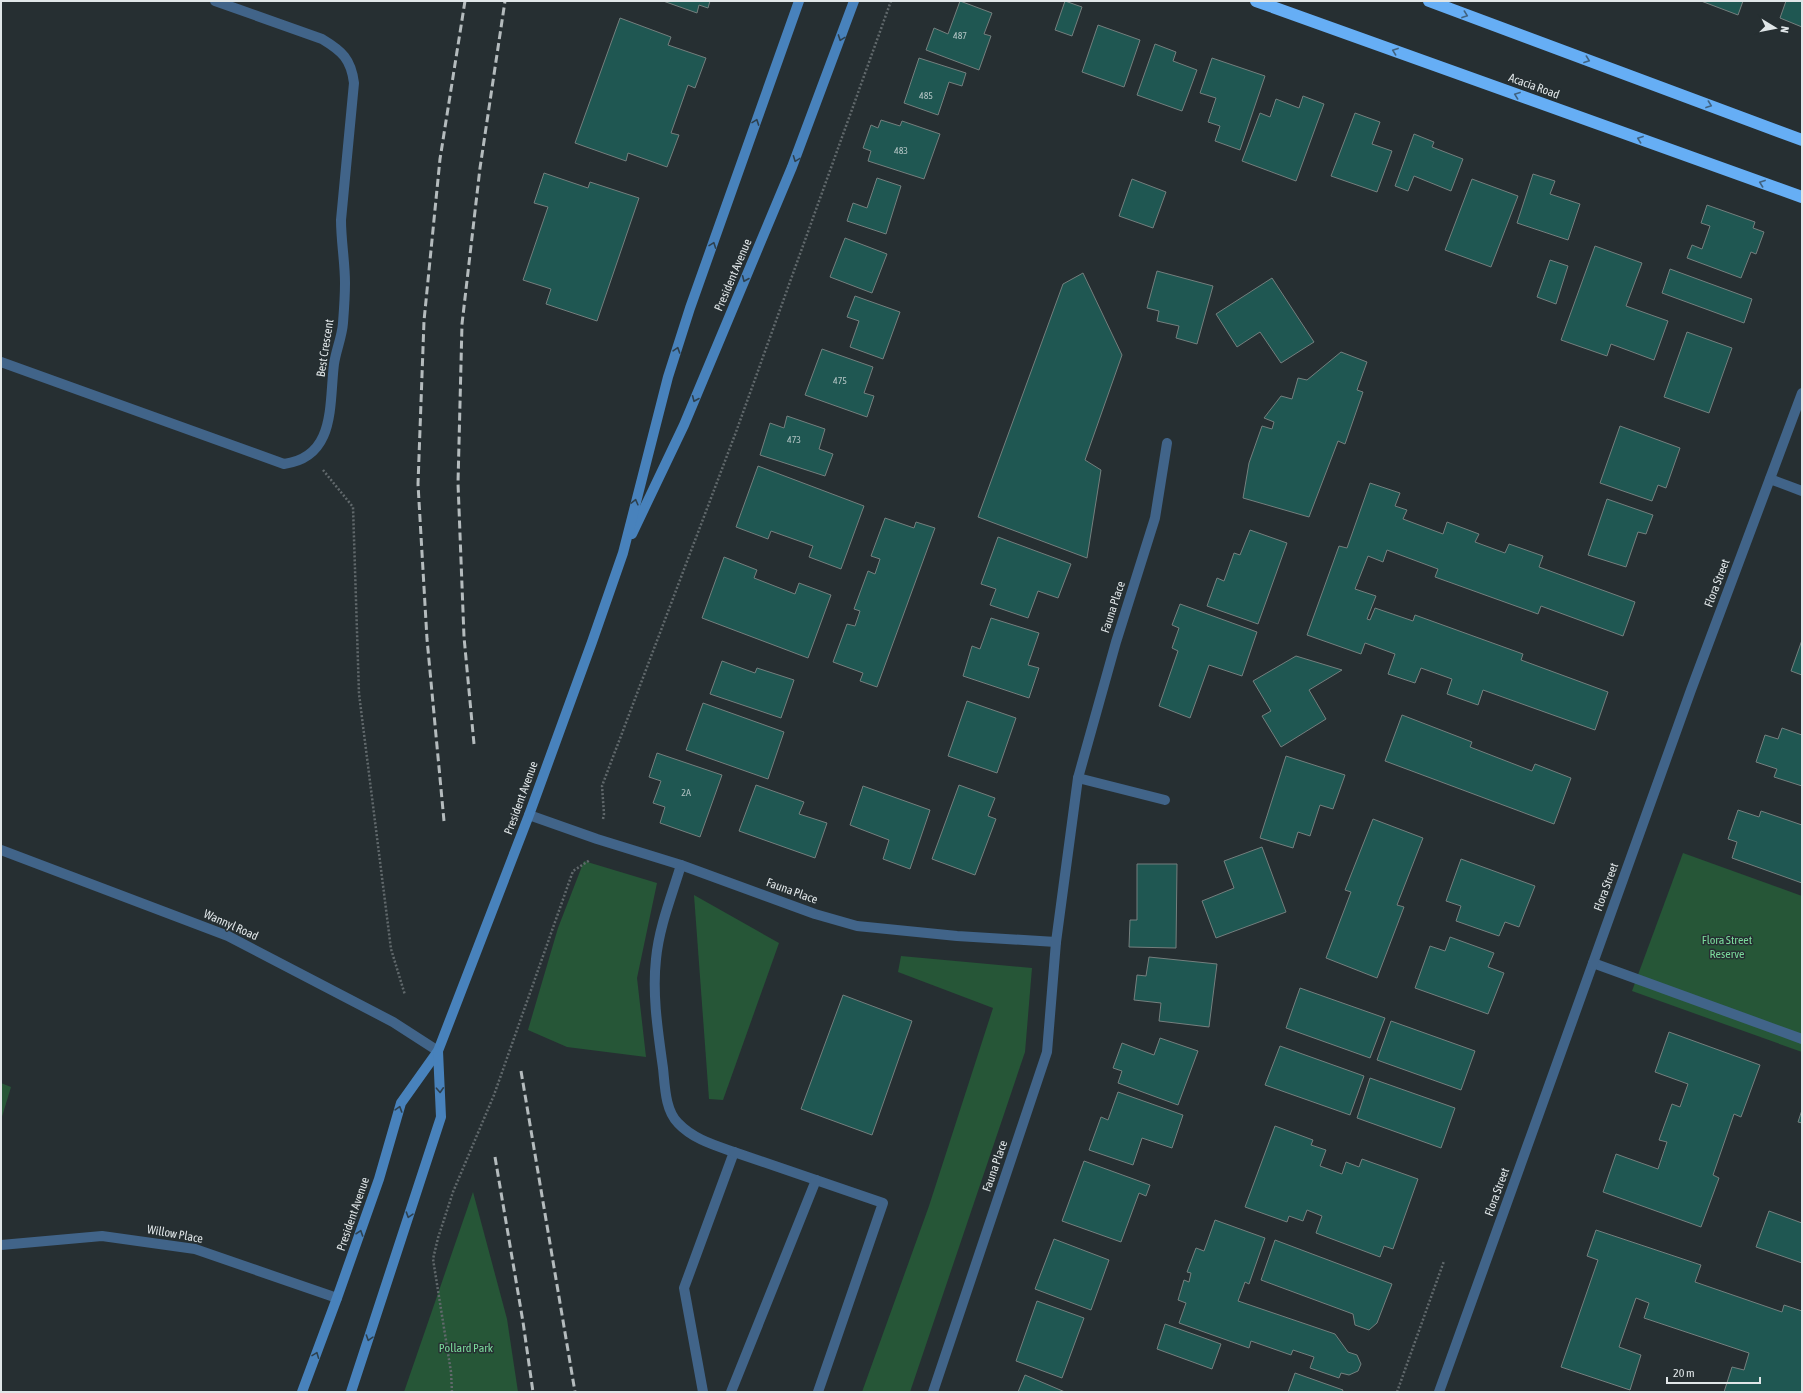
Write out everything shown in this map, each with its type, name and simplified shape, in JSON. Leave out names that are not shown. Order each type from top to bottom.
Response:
[{"type":"highway","name":"Acacia Road","points":[[1256,1],[1801,197]]},
{"type":"highway","points":[[1429,1],[1802,140]]},
{"type":"main road","name":"President Avenue","points":[[623,554],[646,459],[668,378],[690,308],[799,1]]},
{"type":"main road","name":"President Avenue","points":[[302,1392],[338,1298],[379,1178],[401,1103],[438,1051],[529,815],[623,554],[684,425],[783,189],[854,1]]},
{"type":"main road","name":"President Avenue","points":[[351,1392],[441,1117],[438,1051]]},
{"type":"street","name":"Best Crescent","points":[[1,362],[284,464],[296,462],[310,454],[319,445],[325,433],[329,417],[334,363],[343,324],[345,284],[341,220],[354,83],[352,68],[346,58],[336,47],[322,39],[215,1]]},
{"type":"street","name":"Flora Street","points":[[1439,1392],[1691,690],[1802,393]]},
{"type":"street","name":"Fauna Place","points":[[933,1392],[1046,1052],[1056,942],[1078,778],[1116,642],[1155,518],[1167,443]]},
{"type":"street","points":[[1770,479],[1802,490]]},
{"type":"street","points":[[1078,778],[1165,800]]},
{"type":"street","name":"Fauna Place","points":[[529,815],[597,839],[680,864],[815,914],[857,926],[957,936],[1056,942]]},
{"type":"street","name":"Wannyl Road","points":[[1,850],[228,936],[393,1022],[438,1051]]},
{"type":"street","points":[[680,864],[656,958],[654,988],[666,1096],[670,1111],[676,1122],[698,1139],[883,1203],[818,1392]]},
{"type":"street","points":[[1593,963],[1802,1039]]},
{"type":"street","points":[[703,1392],[684,1288],[734,1152]]},
{"type":"street","points":[[731,1392],[816,1180]]},
{"type":"street","name":"Willow Place","points":[[1,1245],[102,1236],[195,1249],[338,1298]]},
{"type":"path","points":[[604,814],[602,786],[736,432],[891,1]]},
{"type":"path","points":[[310,454],[353,507],[360,702],[391,949],[404,995]]},
{"type":"path","points":[[452,1392],[451,1372],[433,1259],[438,1238],[453,1192],[494,1096],[573,871],[590,860]]},
{"type":"path","points":[[1398,1392],[1444,1261]]},
{"type":"green space","name":"Flora Street Reserve","points":[[1683,853],[1802,896],[1802,1052],[1632,991]]},
{"type":"green space","points":[[584,861],[657,883],[637,978],[646,1057],[567,1047],[528,1030],[558,928]]},
{"type":"green space","points":[[694,895],[779,943],[723,1100],[709,1099]]},
{"type":"green space","points":[[901,956],[1032,968],[1025,1052],[910,1392],[862,1392],[929,1206],[993,1008],[898,972]]},
{"type":"green space","points":[[1,1083],[11,1087],[1,1120]]},
{"type":"green space","name":"Pollard Park","points":[[473,1192],[507,1319],[518,1392],[404,1392]]},
{"type":"building","points":[[663,1],[710,1],[708,8],[699,5],[697,13]]},
{"type":"building","points":[[960,1],[992,13],[984,34],[991,36],[979,70],[926,50],[934,28],[948,34]]},
{"type":"building","points":[[1065,1],[1082,7],[1072,36],[1055,30]]},
{"type":"building","points":[[1701,1],[1743,1],[1738,15]]},
{"type":"building","points":[[1786,1],[1802,1],[1802,27],[1780,18]]},
{"type":"building","points":[[620,18],[671,37],[668,45],[706,58],[695,88],[688,85],[671,133],[679,135],[667,167],[628,153],[626,161],[575,143]]},
{"type":"building","points":[[1098,25],[1140,40],[1124,87],[1082,72]]},
{"type":"building","points":[[1155,44],[1176,52],[1173,61],[1197,70],[1182,111],[1137,95]]},
{"type":"building","points":[[919,58],[966,73],[962,86],[949,82],[938,115],[904,103]]},
{"type":"building","points":[[1212,58],[1265,76],[1240,150],[1215,141],[1220,126],[1208,122],[1216,98],[1200,93]]},
{"type":"building","points":[[1303,96],[1324,104],[1296,181],[1242,161],[1260,113],[1270,117],[1276,99],[1299,108]]},
{"type":"building","points":[[1355,113],[1380,122],[1372,144],[1392,151],[1377,192],[1331,176]]},
{"type":"building","points":[[881,120],[900,126],[902,121],[940,134],[924,179],[868,161],[871,151],[863,148],[871,125],[878,128]]},
{"type":"building","points":[[1414,134],[1434,142],[1432,147],[1463,159],[1451,191],[1414,176],[1408,191],[1395,186]]},
{"type":"building","points":[[544,173],[588,188],[590,182],[639,198],[597,321],[546,304],[551,289],[523,280],[548,207],[534,203]]},
{"type":"building","points":[[1533,174],[1555,181],[1550,194],[1580,204],[1568,240],[1517,223]]},
{"type":"building","points":[[877,178],[901,186],[886,234],[847,221],[853,203],[867,208]]},
{"type":"building","points":[[1132,179],[1166,192],[1153,228],[1119,216]]},
{"type":"building","points":[[1472,179],[1518,196],[1491,267],[1445,250]]},
{"type":"building","points":[[1707,205],[1755,222],[1753,228],[1764,232],[1756,254],[1751,252],[1741,278],[1687,258],[1692,245],[1702,249],[1710,226],[1701,223]]},
{"type":"building","points":[[845,238],[887,254],[872,293],[830,277]]},
{"type":"building","points":[[1595,246],[1642,263],[1626,306],[1668,321],[1654,360],[1611,344],[1607,356],[1561,340]]},
{"type":"building","points":[[1550,260],[1568,266],[1556,304],[1537,297]]},
{"type":"building","points":[[1670,269],[1752,299],[1744,323],[1662,293]]},
{"type":"building","points":[[1157,271],[1213,286],[1197,344],[1176,338],[1179,326],[1157,321],[1159,311],[1147,308]]},
{"type":"building","points":[[1083,273],[1122,355],[1085,460],[1101,470],[1087,558],[978,517],[1063,284]]},
{"type":"building","points":[[1272,278],[1314,342],[1281,363],[1260,332],[1237,347],[1216,314]]},
{"type":"building","points":[[855,296],[900,312],[883,359],[850,347],[859,321],[847,317]]},
{"type":"building","points":[[1687,332],[1732,348],[1709,413],[1664,397]]},
{"type":"building","points":[[822,349],[873,367],[864,393],[874,396],[867,417],[805,395]]},
{"type":"building","points":[[1341,352],[1367,362],[1357,390],[1363,392],[1345,444],[1338,441],[1309,517],[1243,498],[1249,463],[1262,426],[1272,429],[1274,422],[1264,418],[1281,396],[1292,399],[1298,378],[1307,380]]},
{"type":"building","points":[[787,416],[825,429],[819,449],[833,454],[825,476],[760,455],[770,423],[784,428]]},
{"type":"building","points":[[1620,426],[1680,448],[1666,488],[1658,485],[1652,501],[1600,483]]},
{"type":"building","points":[[758,466],[864,506],[841,569],[809,557],[813,546],[771,531],[768,539],[736,527]]},
{"type":"building","points":[[1370,483],[1400,493],[1395,506],[1407,510],[1403,519],[1443,534],[1447,522],[1479,534],[1475,542],[1505,553],[1509,544],[1543,556],[1539,567],[1635,602],[1623,636],[1541,606],[1538,614],[1435,577],[1438,569],[1387,550],[1383,562],[1368,556],[1355,589],[1376,596],[1367,619],[1370,620],[1375,608],[1413,621],[1415,615],[1523,654],[1521,660],[1608,692],[1595,730],[1483,690],[1478,705],[1447,694],[1452,679],[1421,668],[1415,683],[1388,674],[1395,654],[1365,643],[1361,654],[1307,635],[1339,546],[1347,548]]},
{"type":"building","points":[[1607,499],[1653,515],[1646,534],[1638,532],[1626,567],[1588,555]]},
{"type":"building","points":[[885,518],[914,528],[916,522],[935,528],[877,687],[860,681],[863,673],[833,662],[847,624],[855,626],[860,611],[854,609],[868,571],[875,574],[880,559],[871,556]]},
{"type":"building","points":[[1250,530],[1287,543],[1258,624],[1207,606],[1217,578],[1224,581],[1234,553],[1240,555]]},
{"type":"building","points":[[998,537],[1071,564],[1058,598],[1038,591],[1028,618],[990,605],[996,589],[981,584]]},
{"type":"building","points":[[724,557],[757,570],[754,578],[795,594],[799,583],[831,595],[808,658],[702,618]]},
{"type":"building","points":[[1180,604],[1257,632],[1242,676],[1209,665],[1190,718],[1159,706],[1178,651],[1172,648],[1179,628],[1172,625]]},
{"type":"building","points":[[991,618],[1039,633],[1028,665],[1039,668],[1029,698],[963,676],[972,646],[980,649]]},
{"type":"building","points":[[1802,640],[1802,675],[1791,671]]},
{"type":"building","points":[[1296,656],[1342,670],[1309,690],[1326,719],[1281,747],[1262,716],[1271,711],[1253,681]]},
{"type":"building","points":[[722,661],[755,673],[757,668],[794,680],[781,718],[710,694]]},
{"type":"building","points":[[967,701],[1016,718],[997,773],[948,756]]},
{"type":"building","points":[[703,703],[784,732],[768,779],[686,750]]},
{"type":"building","points":[[1402,715],[1472,742],[1470,747],[1532,771],[1535,764],[1571,778],[1554,824],[1385,761]]},
{"type":"building","points":[[1782,728],[1802,735],[1802,786],[1774,777],[1777,769],[1756,762],[1765,735],[1778,739]]},
{"type":"building","points":[[657,753],[722,775],[700,837],[660,823],[665,807],[653,803],[661,781],[649,777]]},
{"type":"building","points":[[1286,756],[1345,775],[1333,809],[1320,805],[1310,836],[1298,832],[1293,848],[1260,838]]},
{"type":"building","points":[[756,785],[804,802],[799,814],[827,823],[815,858],[739,831]]},
{"type":"building","points":[[959,785],[995,798],[988,816],[996,819],[975,875],[932,859]]},
{"type":"building","points":[[863,786],[930,810],[910,869],[883,859],[889,840],[850,825]]},
{"type":"building","points":[[1738,810],[1759,817],[1761,811],[1802,825],[1802,883],[1732,858],[1737,842],[1728,839]]},
{"type":"building","points":[[1373,819],[1423,838],[1397,905],[1404,907],[1377,978],[1326,958],[1351,892],[1345,890]]},
{"type":"building","points":[[1262,847],[1286,912],[1216,938],[1202,901],[1234,888],[1224,861]]},
{"type":"building","points":[[1461,859],[1535,886],[1519,927],[1505,922],[1499,936],[1456,921],[1461,906],[1446,901]]},
{"type":"building","points":[[1137,864],[1177,864],[1176,948],[1129,947],[1130,920],[1137,920]]},
{"type":"building","points":[[1450,937],[1494,953],[1488,967],[1504,973],[1488,1014],[1415,988],[1430,946],[1445,951]]},
{"type":"building","points":[[1149,957],[1217,964],[1209,1027],[1159,1021],[1161,1003],[1134,1000],[1137,975],[1146,976]]},
{"type":"building","points":[[1300,988],[1385,1018],[1370,1058],[1286,1028]]},
{"type":"building","points":[[843,995],[912,1021],[872,1135],[801,1109]]},
{"type":"building","points":[[1391,1021],[1475,1051],[1461,1090],[1377,1060]]},
{"type":"building","points":[[1669,1032],[1760,1065],[1741,1117],[1734,1114],[1713,1175],[1719,1178],[1701,1227],[1603,1192],[1616,1154],[1658,1169],[1667,1142],[1659,1140],[1672,1104],[1680,1107],[1688,1084],[1655,1072]]},
{"type":"building","points":[[1160,1038],[1198,1051],[1178,1105],[1118,1083],[1122,1071],[1113,1068],[1122,1043],[1154,1055]]},
{"type":"building","points":[[1280,1046],[1364,1076],[1350,1115],[1265,1085]]},
{"type":"building","points":[[1370,1078],[1455,1108],[1441,1148],[1357,1118]]},
{"type":"building","points":[[1118,1092],[1183,1115],[1172,1148],[1142,1138],[1133,1165],[1089,1150],[1101,1117],[1108,1120]]},
{"type":"building","points":[[1802,1110],[1802,1123],[1798,1122]]},
{"type":"building","points":[[1275,1126],[1313,1140],[1311,1145],[1326,1150],[1320,1166],[1342,1174],[1346,1162],[1359,1167],[1362,1159],[1418,1179],[1393,1249],[1384,1246],[1380,1257],[1316,1233],[1322,1216],[1307,1210],[1303,1221],[1289,1216],[1287,1222],[1245,1207]]},
{"type":"building","points":[[1084,1161],[1150,1185],[1146,1196],[1139,1193],[1121,1242],[1062,1221]]},
{"type":"building","points":[[1769,1211],[1802,1223],[1802,1263],[1756,1247]]},
{"type":"building","points":[[1215,1220],[1265,1238],[1249,1284],[1245,1282],[1238,1301],[1335,1334],[1348,1352],[1357,1355],[1361,1364],[1358,1371],[1349,1375],[1341,1373],[1339,1378],[1310,1368],[1314,1357],[1293,1350],[1291,1355],[1251,1341],[1249,1348],[1179,1323],[1186,1303],[1178,1300],[1184,1280],[1189,1282],[1191,1273],[1187,1272],[1196,1248],[1204,1251]]},
{"type":"building","points":[[1596,1230],[1701,1265],[1695,1282],[1782,1312],[1784,1305],[1802,1311],[1802,1392],[1724,1392],[1732,1367],[1744,1370],[1749,1353],[1644,1318],[1649,1303],[1636,1298],[1619,1347],[1641,1355],[1630,1390],[1561,1367],[1598,1260],[1587,1256]]},
{"type":"building","points":[[1054,1239],[1109,1260],[1091,1310],[1035,1289]]},
{"type":"building","points":[[1275,1240],[1392,1284],[1377,1323],[1369,1330],[1355,1325],[1353,1314],[1261,1280]]},
{"type":"building","points":[[1037,1301],[1084,1318],[1062,1378],[1016,1361]]},
{"type":"building","points":[[1165,1324],[1221,1344],[1212,1369],[1157,1349]]},
{"type":"building","points":[[1295,1373],[1343,1390],[1342,1392],[1288,1392]]},
{"type":"building","points":[[1025,1375],[1065,1392],[1018,1392]]},
{"type":"railway","points":[[444,821],[427,639],[418,484],[424,321],[440,159],[465,1]]},
{"type":"railway","points":[[474,744],[464,637],[458,483],[462,324],[480,168],[505,1]]},
{"type":"railway","points":[[521,1071],[575,1392]]},
{"type":"railway","points":[[495,1157],[523,1322],[533,1392]]}]
